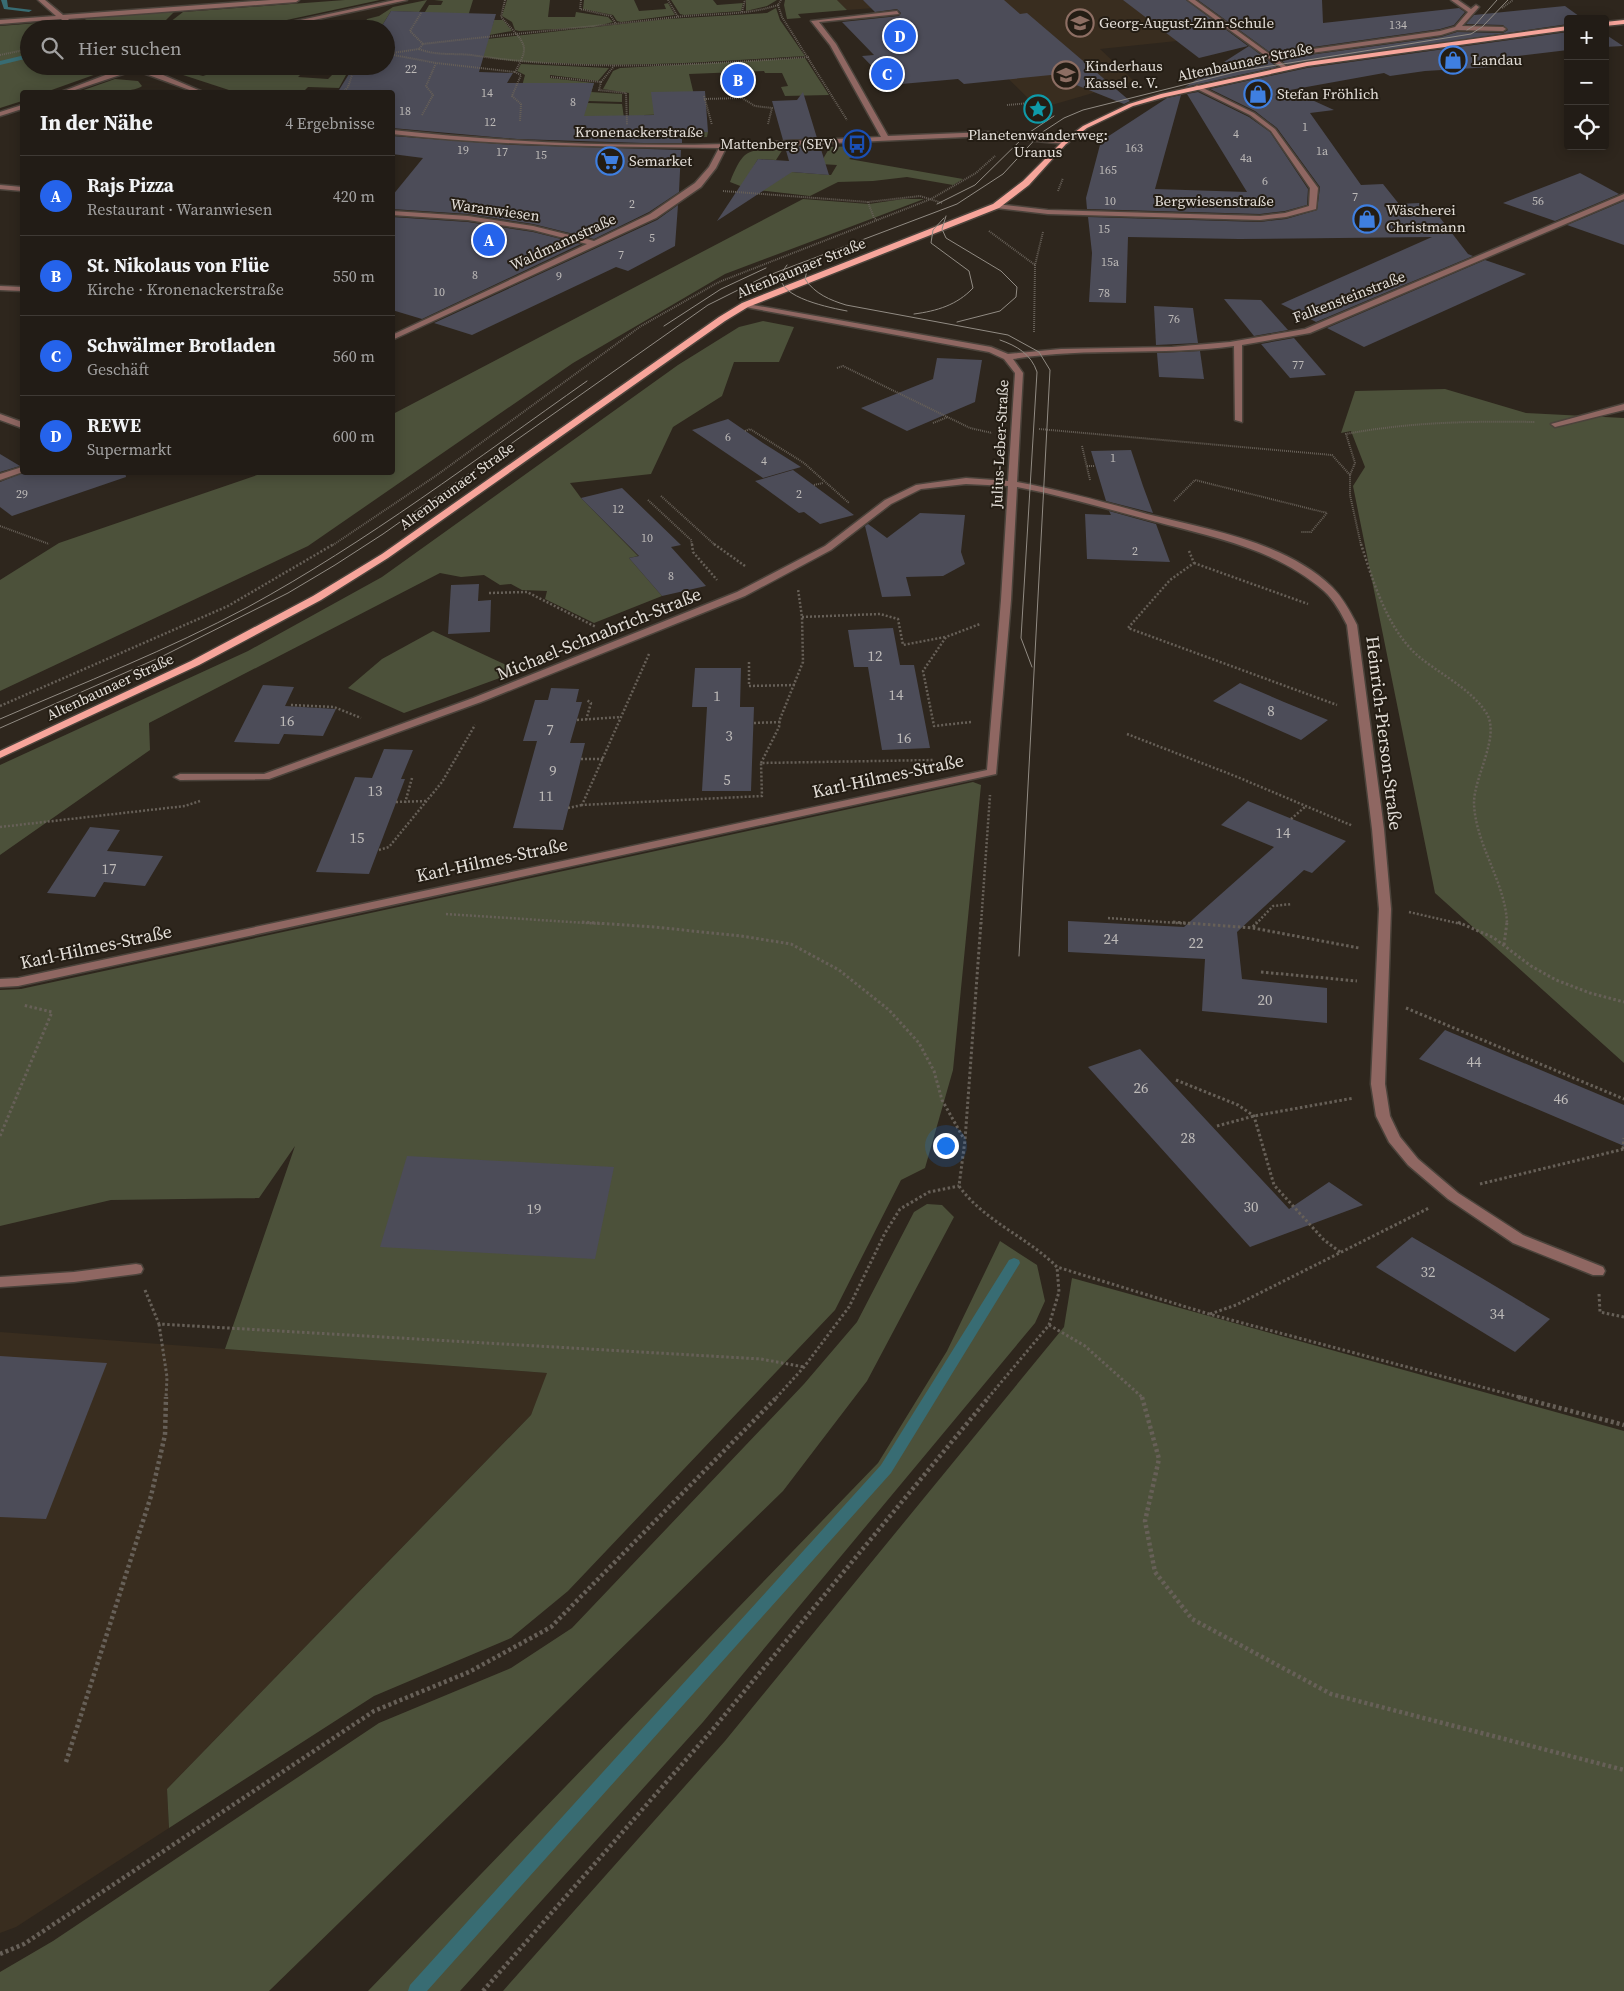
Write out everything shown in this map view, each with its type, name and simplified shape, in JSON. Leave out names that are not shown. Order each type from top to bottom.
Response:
[{"type":"main road","points":[[1609,24],[1624,22]]},
{"type":"main road","name":"Altenbaunaer Straße","points":[[0,755],[195,663],[317,598],[385,556],[713,324],[745,305],[996,206],[1026,183],[1064,143],[1084,127],[1131,106],[1197,86],[1285,68],[1507,35],[1564,28]]},
{"type":"street","points":[[41,0],[65,20]]},
{"type":"street","points":[[24,20],[296,0]]},
{"type":"street","points":[[305,20],[404,0]]},
{"type":"street","points":[[1190,0],[1285,68]]},
{"type":"street","points":[[1269,57],[1451,31],[1457,28],[1473,9],[1454,0]]},
{"type":"street","points":[[886,139],[833,44],[814,20],[897,13]]},
{"type":"street","points":[[0,22],[20,20]]},
{"type":"street","points":[[1457,28],[1503,29]]},
{"type":"street","points":[[1494,29],[1507,35]]},
{"type":"street","points":[[70,90],[112,75]]},
{"type":"street","points":[[156,75],[195,90]]},
{"type":"street","name":"Bergwiesenstraße","points":[[996,206],[1048,212],[1260,218],[1286,215],[1313,207],[1314,188],[1273,130],[1252,114],[1197,86]]},
{"type":"street","points":[[0,114],[20,108]]},
{"type":"street","name":"Kronenackerstraße","points":[[395,132],[514,143],[625,146],[724,146],[988,134],[1064,143]]},
{"type":"street","name":"Waldmannstraße","points":[[395,336],[653,216],[698,185],[712,168],[724,146]]},
{"type":"street","points":[[0,187],[20,189]]},
{"type":"street","name":"Falkensteinstraße","points":[[1007,357],[1065,350],[1152,350],[1238,344],[1307,331],[1624,196]]},
{"type":"street","name":"Waranwiesen","points":[[395,213],[476,219],[533,228],[593,243]]},
{"type":"street","points":[[0,288],[20,289]]},
{"type":"street","name":"Julius-Leber-Straße","points":[[745,305],[991,350],[1007,357],[1019,373],[1005,615],[992,772]]},
{"type":"street","points":[[1238,344],[1239,420]]},
{"type":"street","points":[[1555,424],[1624,407]]},
{"type":"street","points":[[0,417],[20,424]]},
{"type":"street","points":[[0,477],[20,471]]},
{"type":"street","name":"Michael-Schnabrich-Straße","points":[[180,777],[265,777],[477,700],[626,642],[741,594],[776,577],[828,548],[888,502],[919,487],[966,481],[1013,484]]},
{"type":"street","name":"Heinrich-Pierson-Straße","points":[[1013,484],[1091,502],[1239,541],[1302,570],[1328,589],[1345,610],[1352,625],[1378,829],[1386,909],[1378,1084],[1383,1116],[1394,1140],[1413,1162],[1450,1194],[1518,1239],[1598,1271]]},
{"type":"street","name":"Karl-Hilmes-Straße","points":[[0,983],[18,982],[992,772]]},
{"type":"street","points":[[0,1282],[74,1277],[136,1269]]},
{"type":"path","points":[[506,0],[500,17],[518,32],[525,41],[525,53],[515,72]]},
{"type":"path","points":[[581,0],[580,10],[611,16],[616,24]]},
{"type":"path","points":[[668,0],[679,17]]},
{"type":"path","points":[[742,12],[745,0]]},
{"type":"path","points":[[419,49],[423,44],[518,32],[594,28],[679,17],[760,11],[778,5],[781,0]]},
{"type":"path","points":[[778,5],[782,17],[809,57],[858,140]]},
{"type":"path","points":[[423,44],[410,31],[424,8]]},
{"type":"path","points":[[395,53],[419,49],[429,54],[475,56],[520,62],[614,66],[809,57]]},
{"type":"path","points":[[0,54],[20,51]]},
{"type":"path","points":[[395,55],[521,74],[512,96],[521,104],[520,130],[514,143]]},
{"type":"path","points":[[410,135],[433,95],[426,86],[436,63]]},
{"type":"path","points":[[614,66],[601,82],[599,90],[626,93],[625,146]]},
{"type":"path","points":[[345,90],[352,75]]},
{"type":"path","points":[[551,77],[601,82]]},
{"type":"path","points":[[714,146],[712,118],[704,97],[742,98],[755,106],[772,108],[765,134],[766,144]]},
{"type":"path","points":[[1007,105],[1030,103],[1050,109]]},
{"type":"path","points":[[0,706],[228,606],[322,552],[437,475],[641,326],[719,282],[931,200],[976,173],[997,154]]},
{"type":"path","points":[[1007,357],[1034,340],[1035,265],[1048,212],[1065,172]]},
{"type":"path","points":[[698,185],[725,191],[868,202],[913,196],[931,200],[959,208],[969,218],[1035,265]]},
{"type":"path","points":[[868,202],[874,218],[877,220]]},
{"type":"path","points":[[837,368],[843,366],[970,428],[1015,438]]},
{"type":"path","points":[[869,384],[876,382]]},
{"type":"path","points":[[902,400],[909,398]]},
{"type":"path","points":[[933,423],[949,417]]},
{"type":"path","points":[[1504,945],[1507,917],[1478,822],[1474,793],[1492,726],[1487,713],[1452,680],[1410,648],[1393,624],[1367,566],[1351,502],[1350,476],[1356,463],[1346,434],[1383,427],[1458,422],[1538,422]]},
{"type":"path","points":[[1016,427],[1332,455],[1350,476]]},
{"type":"path","points":[[745,431],[750,429],[804,464],[855,507],[875,512]]},
{"type":"path","points":[[1082,446],[1094,494],[1091,502]]},
{"type":"path","points":[[782,454],[787,453]]},
{"type":"path","points":[[1087,466],[1095,466]]},
{"type":"path","points":[[1156,519],[1195,480],[1327,513],[1311,532],[1301,532]]},
{"type":"path","points":[[814,485],[824,482]]},
{"type":"path","points":[[568,808],[582,805],[762,796],[761,763],[780,727],[780,722],[803,662],[802,617],[798,583],[744,566],[721,550],[661,496]]},
{"type":"path","points":[[648,500],[691,540],[693,552],[718,580],[741,594]]},
{"type":"path","points":[[0,526],[49,544]]},
{"type":"path","points":[[1191,528],[1184,535],[1194,564]]},
{"type":"path","points":[[1194,564],[1326,611],[1345,610]]},
{"type":"path","points":[[1194,564],[1170,580],[1128,628],[1341,706],[1363,708]]},
{"type":"path","points":[[489,593],[527,592],[626,642]]},
{"type":"path","points":[[802,617],[880,614],[898,619],[903,645],[946,637],[1005,615]]},
{"type":"path","points":[[582,805],[654,644],[642,635]]},
{"type":"path","points":[[946,637],[923,671],[934,726],[997,719]]},
{"type":"path","points":[[749,662],[749,686],[795,685]]},
{"type":"path","points":[[69,676],[75,680]]},
{"type":"path","points":[[378,850],[389,847],[442,782],[484,709],[477,700]]},
{"type":"path","points":[[586,720],[591,703],[587,700]]},
{"type":"path","points":[[291,705],[334,707],[375,724],[388,733]]},
{"type":"path","points":[[576,720],[621,717]]},
{"type":"path","points":[[754,723],[780,722]]},
{"type":"path","points":[[1127,734],[1355,826],[1378,829]]},
{"type":"path","points":[[581,759],[603,759]]},
{"type":"path","points":[[761,763],[934,760]]},
{"type":"path","points":[[992,772],[965,1140],[959,1186],[971,1203],[1046,1256],[1057,1267],[1210,1314],[1624,1425]]},
{"type":"path","points":[[405,803],[412,778]]},
{"type":"path","points":[[0,827],[185,806],[202,800]]},
{"type":"path","points":[[396,802],[427,801]]},
{"type":"path","points":[[1291,819],[1306,806]]},
{"type":"path","points":[[1253,928],[1273,906],[1292,904]]},
{"type":"path","points":[[1386,909],[1436,916],[1481,932],[1504,945],[1536,969],[1590,994],[1624,1002]]},
{"type":"path","points":[[437,913],[654,927],[741,936],[791,944],[839,970],[889,1010],[919,1043],[934,1071],[942,1100],[965,1140]]},
{"type":"path","points":[[1108,918],[1253,928],[1384,953]]},
{"type":"path","points":[[1261,972],[1382,984]]},
{"type":"path","points":[[0,1136],[52,1012],[17,1004]]},
{"type":"path","points":[[1382,1005],[1406,1008],[1624,1099]]},
{"type":"path","points":[[1176,1080],[1238,1105],[1254,1116],[1274,1186],[1324,1240],[1340,1252]]},
{"type":"path","points":[[1217,1126],[1254,1116],[1379,1093]]},
{"type":"path","points":[[1210,1314],[1236,1305],[1450,1194],[1623,1149],[1624,1138]]},
{"type":"path","points":[[0,1954],[24,1944],[374,1711],[469,1672],[551,1627],[760,1416],[804,1367],[849,1307],[885,1233],[900,1209],[929,1192],[959,1186]]},
{"type":"path","points":[[483,1991],[713,1729],[1049,1325],[1059,1292],[1057,1267]]},
{"type":"path","points":[[66,1762],[151,1496],[164,1435],[167,1377],[159,1324],[136,1269]]},
{"type":"path","points":[[1598,1271],[1600,1312],[1624,1317]]},
{"type":"path","points":[[159,1324],[761,1359],[804,1367]]},
{"type":"path","points":[[1049,1325],[1085,1346],[1143,1398],[1158,1459],[1145,1521],[1155,1572],[1192,1619],[1331,1694],[1624,1770]]},
{"type":"shaded area","name":"Georg-August-Zinn-Schule","points":[[837,0],[1176,0],[1225,36],[1100,49],[1134,81],[1045,107],[1033,103],[932,4],[847,10]]},
{"type":"shaded area","points":[[0,1332],[548,1373],[531,1415],[167,1789],[169,1828],[16,1927],[0,1933]]},
{"type":"green space","points":[[345,0],[380,0],[287,20],[173,20],[183,12]]},
{"type":"green space","points":[[427,0],[417,15],[418,12],[391,11],[386,20],[366,20],[379,16],[393,7]]},
{"type":"green space","points":[[434,0],[473,0],[465,26],[492,26],[494,20],[503,20],[512,31],[484,36],[414,31],[429,5],[441,5],[443,1]]},
{"type":"green space","points":[[507,0],[550,0],[548,17],[575,17],[576,12],[608,17],[613,22],[593,27],[519,31],[515,30],[512,22],[502,16]]},
{"type":"green space","points":[[584,0],[634,0],[639,11],[666,9],[664,4],[668,3],[675,15],[621,22],[617,21],[613,15],[583,9]]},
{"type":"green space","points":[[671,0],[713,0],[717,5],[743,3],[741,11],[684,15],[680,14]]},
{"type":"green space","points":[[746,0],[777,0],[767,6],[746,11]]},
{"type":"green space","points":[[785,0],[837,0],[847,10],[798,14],[801,18],[787,19],[784,5]]},
{"type":"green space","points":[[776,8],[780,20],[805,56],[619,65],[518,61],[478,55],[487,39],[667,19],[767,13]]},
{"type":"green space","points":[[174,12],[166,20],[84,20],[88,18]]},
{"type":"green space","points":[[20,24],[20,75],[94,75],[52,90],[20,90],[20,102],[0,108],[0,26]]},
{"type":"green space","points":[[805,58],[829,95],[785,96],[781,87],[788,86],[782,73],[765,73],[764,71],[689,74],[694,95],[677,114],[644,115],[645,133],[708,132],[707,137],[629,139],[629,93],[603,89],[613,71],[620,68]]},
{"type":"green space","points":[[521,64],[609,68],[598,81],[550,75],[550,78],[594,83],[588,103],[622,104],[624,118],[622,139],[519,97],[525,75],[517,71]]},
{"type":"green space","points":[[183,75],[300,75],[298,77],[328,79],[332,75],[346,75],[339,88],[308,87],[305,90],[229,90]]},
{"type":"green space","points":[[115,79],[138,81],[142,86],[130,90],[84,90]]},
{"type":"green space","points":[[591,92],[622,94],[622,102],[588,101]]},
{"type":"green space","points":[[859,146],[861,150],[849,159],[963,179],[953,185],[907,177],[873,181],[838,182],[810,196],[748,189],[730,182],[739,162],[744,156],[755,151],[783,149],[776,160],[758,159],[752,169],[831,175],[837,165],[820,164],[830,147]]},
{"type":"green space","points":[[803,199],[869,204],[903,199],[924,199],[725,274],[573,363],[308,546],[0,691],[0,580],[59,543],[257,475],[395,475],[395,413]]},
{"type":"green space","points":[[763,321],[794,327],[779,362],[734,362],[722,396],[673,427],[651,474],[570,483],[581,498],[638,556],[629,558],[662,596],[594,623],[545,599],[547,591],[522,590],[511,584],[500,585],[484,575],[461,577],[440,573],[149,723],[150,750],[0,855],[0,765],[248,651],[382,577],[678,365],[739,327]]},
{"type":"green space","points":[[1445,389],[1526,413],[1624,418],[1624,1063],[1435,893],[1353,486],[1365,467],[1351,431],[1341,433],[1355,391]]},
{"type":"green space","points":[[433,631],[519,671],[404,713],[348,688],[382,659]]},
{"type":"green space","points":[[973,782],[981,785],[953,1070],[925,1168],[901,1180],[835,1310],[568,1591],[511,1638],[374,1696],[169,1828],[167,1789],[531,1415],[547,1373],[225,1349],[295,1146],[259,1198],[111,1200],[0,1226],[0,990],[21,989]]},
{"type":"green space","points":[[927,1204],[942,1205],[954,1217],[867,1381],[783,1491],[269,1991],[0,1991],[0,1972],[53,1941],[379,1723],[511,1668],[572,1628],[804,1384],[857,1322],[914,1212]]},
{"type":"green space","points":[[1000,1241],[1037,1265],[1045,1301],[1035,1323],[703,1722],[460,1991],[368,1991],[878,1463],[947,1351]]},
{"type":"green space","points":[[1072,1278],[1624,1431],[1624,1991],[503,1991],[725,1741],[1064,1327]]},
{"type":"building","points":[[863,0],[1004,0],[1020,14],[1027,13],[1130,101],[1124,104],[1051,75],[964,84],[958,79],[890,85],[862,56],[874,55],[842,22],[899,16],[901,13],[897,9],[875,12]]},
{"type":"building","points":[[1123,0],[1186,0],[1248,46],[1199,58]]},
{"type":"building","points":[[1198,0],[1322,0],[1323,23],[1459,8],[1465,12],[1454,25],[1440,29],[1271,53]]},
{"type":"building","points":[[1565,6],[1577,15],[1564,15],[1564,25],[1287,65],[1280,59],[1441,37],[1457,32],[1503,33],[1508,30],[1503,25],[1466,24],[1474,15]]},
{"type":"building","points":[[391,11],[496,14],[479,72],[513,73],[507,83],[594,83],[584,116],[654,115],[651,92],[705,91],[708,132],[682,133],[682,143],[643,143],[517,139],[395,128],[395,90],[339,90],[348,75],[395,75],[395,20],[386,20]]},
{"type":"building","points":[[1564,33],[1564,50],[1501,58],[1509,66],[1425,71],[1390,76],[1384,73],[1290,90],[1334,110],[1310,113],[1361,185],[1383,184],[1399,204],[1419,203],[1424,210],[1434,210],[1468,254],[1473,256],[1316,322],[1281,304],[1432,237],[1239,239],[1128,237],[1126,303],[1089,302],[1092,253],[1088,217],[1260,222],[1286,219],[1317,210],[1320,187],[1277,128],[1255,111],[1210,89],[1307,68]]},
{"type":"building","points":[[1609,37],[1623,46],[1609,47]]},
{"type":"building","points":[[1249,46],[1277,67],[1185,87]]},
{"type":"building","points":[[803,92],[817,138],[783,140],[772,101],[797,100]]},
{"type":"building","points":[[1198,92],[1249,117],[1270,132],[1308,189],[1307,205],[1285,211],[1260,214],[1087,209],[1086,198],[1101,141],[1167,98],[1181,95],[1155,189],[1247,192],[1187,94]]},
{"type":"building","points":[[395,136],[515,145],[681,150],[679,192],[649,212],[594,239],[533,224],[468,214],[395,209],[395,192],[423,158],[395,154]]},
{"type":"building","points":[[820,146],[829,175],[792,172],[717,221],[758,159],[789,161],[785,147]]},
{"type":"building","points":[[1580,173],[1619,194],[1555,221],[1503,203]]},
{"type":"building","points":[[1624,201],[1624,245],[1567,225]]},
{"type":"building","points":[[678,205],[675,246],[628,271],[616,267],[472,335],[434,323],[657,220]]},
{"type":"building","points":[[395,217],[468,222],[533,232],[581,244],[422,319],[395,311]]},
{"type":"building","points":[[1485,260],[1526,274],[1364,347],[1327,328]]},
{"type":"building","points":[[1224,299],[1261,300],[1288,330],[1254,336]]},
{"type":"building","points":[[1154,306],[1193,308],[1198,343],[1156,345]]},
{"type":"building","points":[[1294,338],[1326,375],[1290,378],[1261,344]]},
{"type":"building","points":[[1200,351],[1204,379],[1159,377],[1157,353]]},
{"type":"building","points":[[937,358],[982,360],[975,402],[907,431],[861,408],[933,379]]},
{"type":"building","points":[[728,419],[801,467],[763,478],[692,430]]},
{"type":"building","points":[[1131,450],[1153,513],[1106,501],[1091,451]]},
{"type":"building","points":[[0,454],[20,466],[0,472]]},
{"type":"building","points":[[793,470],[854,515],[820,524],[804,512],[799,513],[755,481]]},
{"type":"building","points":[[20,474],[126,475],[126,477],[12,516],[0,507],[0,482]]},
{"type":"building","points":[[622,488],[681,545],[671,547],[706,586],[662,596],[629,558],[639,556],[581,498]]},
{"type":"building","points":[[1109,511],[1156,524],[1170,562],[1087,559],[1085,514],[1111,515]]},
{"type":"building","points":[[920,513],[965,515],[961,552],[965,564],[943,576],[906,577],[911,596],[882,597],[865,526],[868,524],[887,538]]},
{"type":"building","points":[[479,584],[478,601],[491,600],[490,632],[448,634],[451,585]]},
{"type":"building","points":[[893,628],[900,665],[914,665],[930,748],[882,750],[868,667],[854,667],[848,630]]},
{"type":"building","points":[[695,668],[741,668],[740,707],[754,707],[751,791],[702,791],[707,707],[692,707]]},
{"type":"building","points":[[1240,683],[1328,720],[1301,740],[1213,701]]},
{"type":"building","points":[[263,685],[294,687],[285,706],[336,709],[323,736],[284,734],[279,744],[234,742]]},
{"type":"building","points":[[551,688],[579,689],[576,702],[582,702],[570,743],[585,743],[563,830],[513,828],[537,741],[523,741],[535,700],[548,700]]},
{"type":"building","points":[[384,749],[413,750],[401,779],[405,779],[369,874],[316,872],[355,777],[372,778]]},
{"type":"building","points":[[1248,801],[1346,841],[1312,873],[1304,870],[1237,932],[1242,979],[1327,988],[1327,1023],[1202,1011],[1205,959],[1068,952],[1068,921],[1184,927],[1274,847],[1221,825]]},
{"type":"building","points":[[90,827],[120,830],[107,851],[163,856],[145,886],[104,882],[95,897],[47,893]]},
{"type":"building","points":[[1445,1030],[1624,1105],[1624,1146],[1419,1059]]},
{"type":"building","points":[[1140,1049],[1289,1209],[1329,1182],[1363,1205],[1250,1247],[1088,1067]]},
{"type":"building","points":[[407,1156],[614,1167],[595,1259],[380,1247]]},
{"type":"building","points":[[1412,1237],[1550,1319],[1515,1352],[1376,1267]]},
{"type":"building","points":[[0,1356],[107,1363],[46,1519],[0,1517]]},
{"type":"waterway","points":[[4,0],[6,8],[29,10]]},
{"type":"waterway","points":[[0,63],[20,58]]},
{"type":"waterway","points":[[416,1991],[886,1469],[1014,1263]]},
{"type":"tram line","points":[[1467,30],[1475,25],[1497,0]]},
{"type":"tram line","points":[[785,269],[957,204],[1003,174],[1041,133],[1064,118],[1083,110],[1239,71],[1471,34],[1482,27],[1508,0]]},
{"type":"tram line","points":[[937,204],[975,185],[1027,134],[1054,116]]},
{"type":"tram line","points":[[946,216],[942,229],[946,238],[1001,271],[1017,287],[1016,297],[1000,311],[957,322]]},
{"type":"tram line","points":[[914,314],[931,311],[953,303],[973,288],[969,271],[931,243],[933,230],[944,218]]},
{"type":"tram line","points":[[816,259],[808,266],[805,279],[813,289],[829,299],[846,305],[1008,335],[1039,352],[1050,370],[1019,956]]},
{"type":"tram line","points":[[785,269],[787,265]]},
{"type":"tram line","points":[[664,326],[721,289],[766,268]]},
{"type":"tram line","points":[[0,728],[163,656],[288,593],[383,534],[708,305],[764,277],[785,269]]},
{"type":"tram line","points":[[785,269],[781,276],[782,284],[788,290],[807,301],[847,311]]},
{"type":"tram line","points":[[1000,340],[1023,352],[1031,360],[1037,372],[1021,638],[1032,667]]},
{"type":"tram line","points":[[0,719],[187,638],[292,582],[421,499],[587,381]]},
{"type":"place","name":"Georg-August-Zinn-Schule","points":[[1080,23]]},
{"type":"place","name":"REWE","points":[[900,36]]},
{"type":"place","name":"Landau","points":[[1453,60]]},
{"type":"place","name":"Schwälmer Brotladen","points":[[887,74]]},
{"type":"place","name":"Kinderhaus Kassel e. V.","points":[[1066,75]]},
{"type":"place","name":"St. Nikolaus von Flüe","points":[[738,80]]},
{"type":"place","name":"Stefan Fröhlich","points":[[1258,94]]},
{"type":"place","name":"Planetenwanderweg: Uranus","points":[[1038,109]]},
{"type":"place","name":"Mattenberg (SEV)","points":[[857,144]]},
{"type":"place","name":"Semarket","points":[[610,161]]},
{"type":"place","name":"Wäscherei Christmann","points":[[1367,219]]},
{"type":"place","name":"Rajs Pizza","points":[[489,240]]}]
